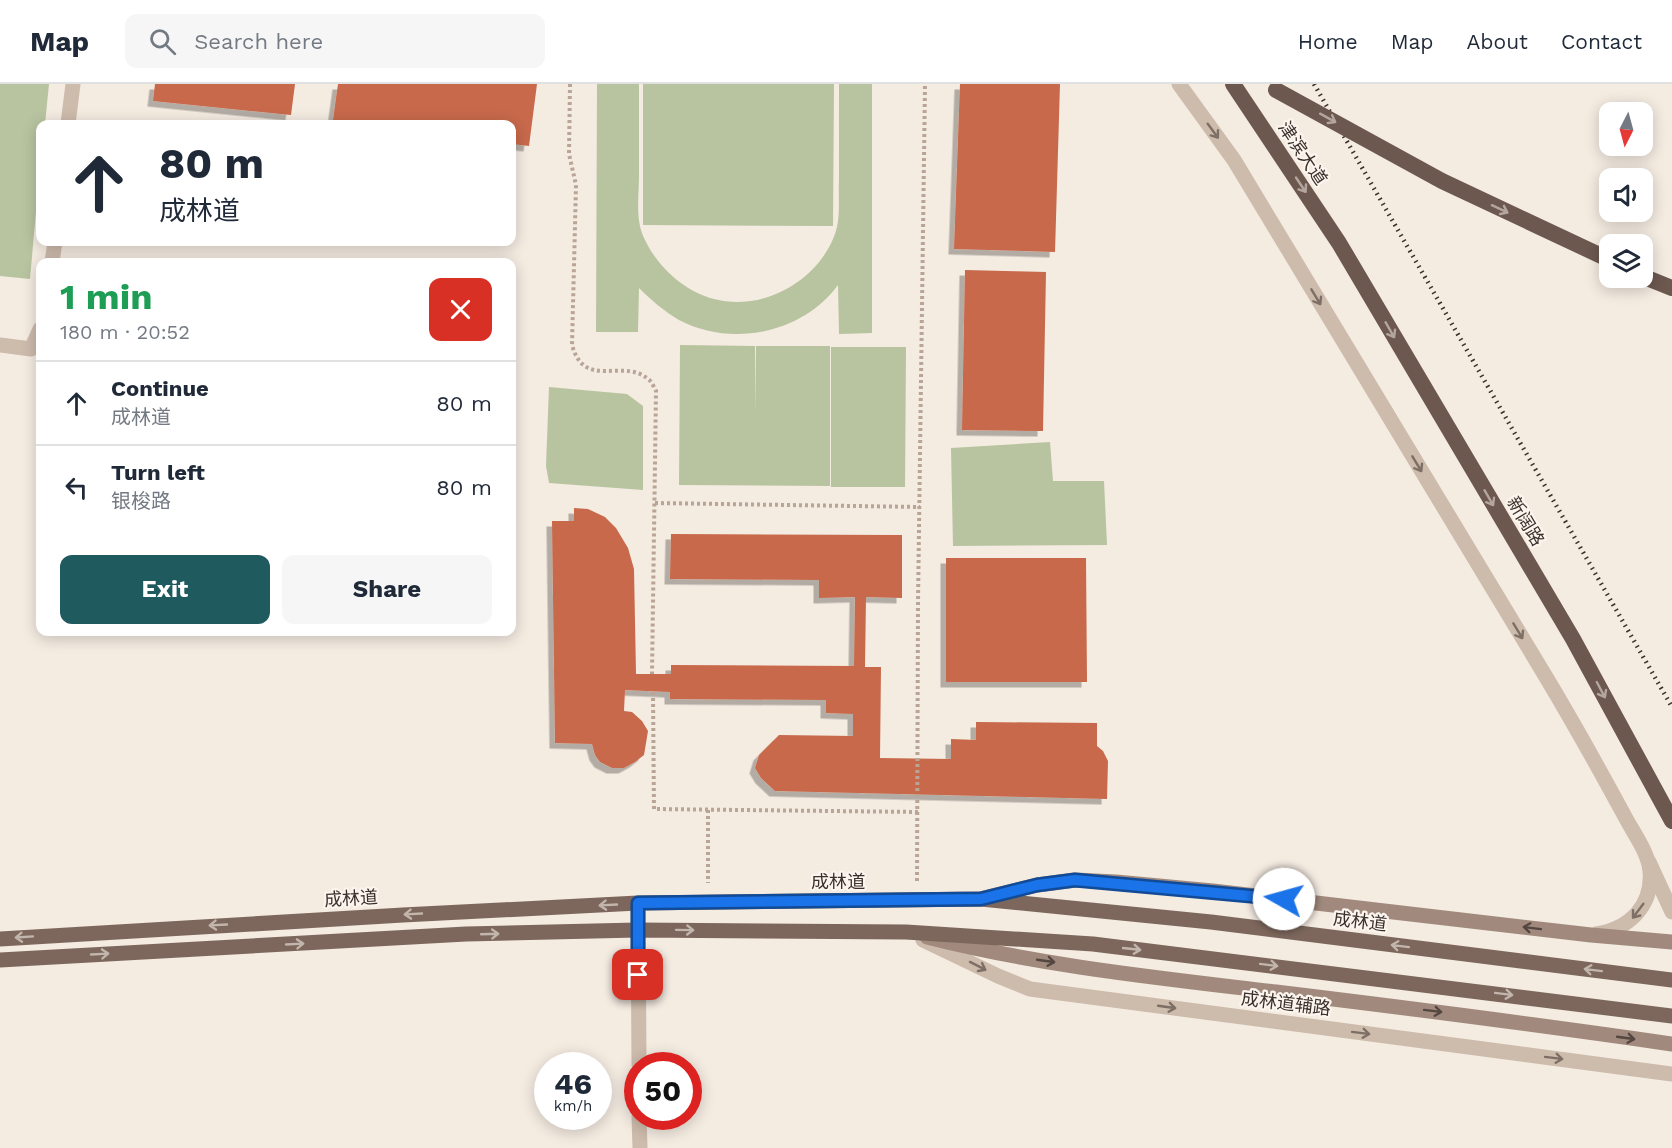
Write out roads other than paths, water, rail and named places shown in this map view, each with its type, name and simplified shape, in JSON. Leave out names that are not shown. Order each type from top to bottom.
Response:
[{"type":"highway","name":"津滨大道","points":[[1233,84],[1339,243]]},
{"type":"highway","points":[[1265,84],[1442,181],[1599,255]]},
{"type":"highway","name":"新阔路","points":[[1339,243],[1574,639],[1672,821]]},
{"type":"highway","points":[[1653,280],[1672,288]]},
{"type":"main road","points":[[981,899],[1037,885],[1075,880],[1213,891],[1591,935],[1672,942]]},
{"type":"main road","name":"成林道","points":[[0,939],[638,903],[981,899],[1211,922],[1672,980]]},
{"type":"main road","points":[[0,960],[466,934],[637,930],[906,932],[1093,944],[1672,1016]]},
{"type":"main road","points":[[906,932],[1014,957],[1208,984],[1491,1018],[1672,1044]]},
{"type":"street","points":[[68,120],[73,84]]},
{"type":"street","points":[[1179,84],[1240,170],[1580,733],[1647,859],[1672,912]]},
{"type":"street","points":[[0,345],[31,349],[36,338]]},
{"type":"street","points":[[1591,935],[1618,928],[1637,915],[1645,902],[1649,889],[1647,859]]},
{"type":"street","points":[[638,903],[639,1052]]},
{"type":"street","name":"成林道辅路","points":[[906,932],[998,976],[1030,988],[1672,1074]]},
{"type":"street","points":[[639,1130],[640,1148]]},
{"type":"railway","points":[[1314,84],[1672,707]]}]
